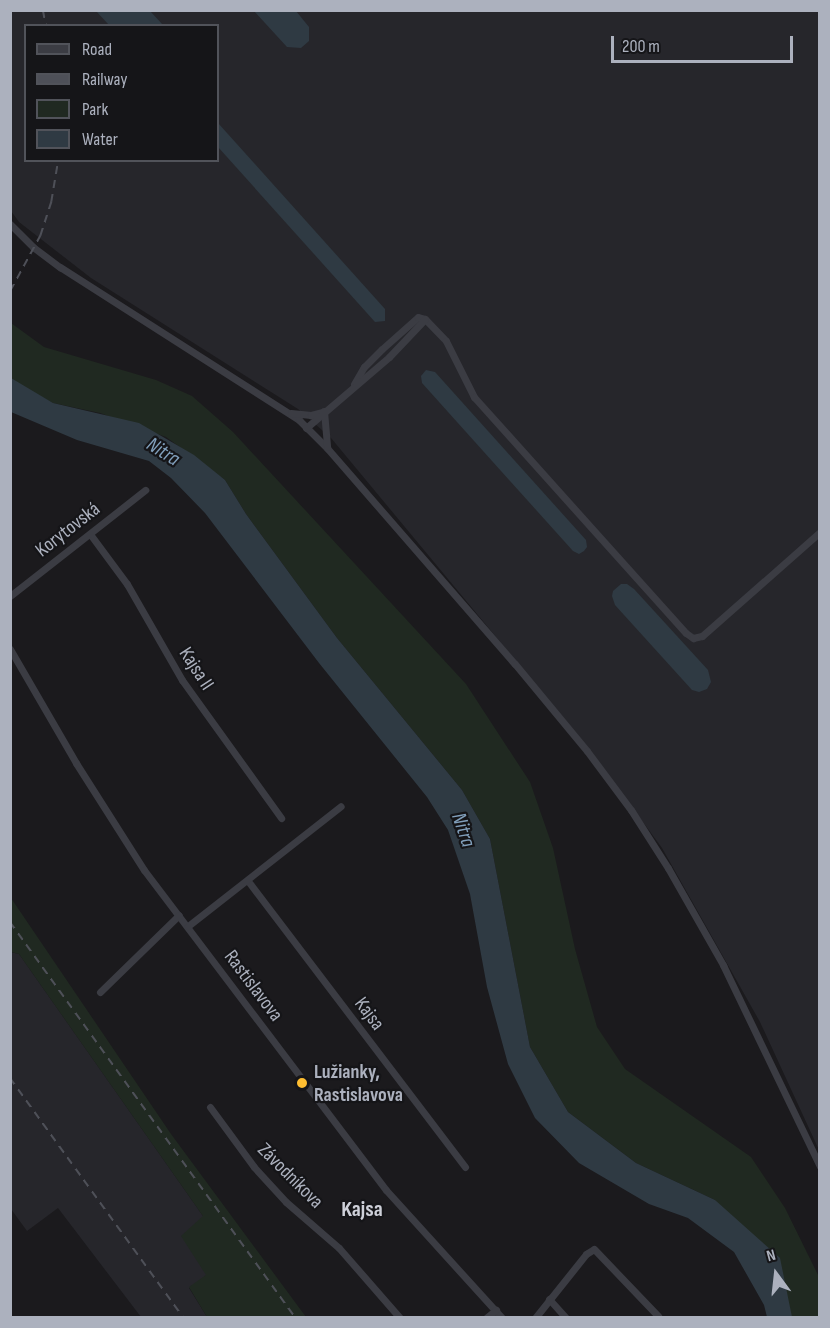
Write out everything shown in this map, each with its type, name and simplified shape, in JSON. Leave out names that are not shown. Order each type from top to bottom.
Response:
[{"type":"street","points":[[10,224],[33,247],[60,267],[290,413],[327,448],[523,672],[631,810],[699,921],[723,965],[819,1167]]},
{"type":"street","points":[[306,428],[354,384],[389,357],[425,319],[446,342],[474,397],[686,633],[693,638],[702,636],[819,532]]},
{"type":"street","points":[[290,413],[311,415],[324,411]]},
{"type":"street","points":[[324,411],[327,448]]},
{"type":"street","name":"Korytovská","points":[[10,596],[145,490]]},
{"type":"street","name":"Kajsa II","points":[[90,534],[127,584],[182,680],[281,818]]},
{"type":"street","name":"Rastislavova","points":[[10,650],[108,815],[144,870],[386,1190],[502,1317]]},
{"type":"street","points":[[188,926],[341,806]]},
{"type":"street","name":"Kajsa","points":[[248,881],[465,1167]]},
{"type":"street","points":[[100,992],[179,915]]},
{"type":"street","name":"Závodníkova","points":[[210,1107],[254,1167],[286,1202],[339,1248],[400,1317]]},
{"type":"street","points":[[535,1317],[586,1254],[594,1249],[658,1316]]},
{"type":"street","points":[[549,1299],[566,1317]]},
{"type":"street","points":[[486,1317],[496,1310]]},
{"type":"shaded area","points":[[10,11],[819,11],[819,1150],[760,1022],[662,848],[590,750],[331,438],[298,409],[91,278],[19,222],[11,211]]},
{"type":"shaded area","points":[[10,952],[19,954],[203,1216],[207,1275],[189,1288],[207,1317],[141,1317],[58,1208],[27,1231],[11,1209]]},
{"type":"green space","points":[[11,323],[44,347],[156,380],[192,396],[233,432],[466,684],[530,782],[553,848],[575,949],[597,1027],[625,1069],[751,1157],[785,1208],[819,1277],[819,1317],[792,1317],[715,1200],[636,1163],[568,1112],[530,1047],[490,839],[462,790],[337,638],[246,514],[225,480],[166,437],[100,413],[53,403],[19,385],[11,378]]},
{"type":"green space","points":[[11,898],[171,1134],[306,1317],[207,1317],[189,1287],[206,1275],[181,1236],[203,1216],[19,954],[11,952]]},
{"type":"water","points":[[96,11],[150,11],[162,24],[108,24]]},
{"type":"water","points":[[254,11],[296,11],[309,27],[309,41],[301,48],[287,47]]},
{"type":"water","points":[[219,124],[385,309],[385,321],[375,322],[219,148]]},
{"type":"water","points":[[426,370],[435,372],[586,540],[587,547],[584,551],[579,554],[573,551],[422,383],[421,376]]},
{"type":"water","name":"Nitra","points":[[11,378],[53,403],[139,423],[194,455],[225,480],[246,514],[337,638],[462,790],[490,839],[530,1047],[568,1112],[636,1163],[715,1200],[780,1258],[792,1317],[767,1317],[764,1305],[734,1252],[688,1218],[649,1204],[579,1163],[535,1118],[508,1064],[487,987],[470,894],[448,830],[427,797],[319,663],[205,513],[171,478],[149,461],[77,440],[11,412]]},
{"type":"water","points":[[621,584],[627,584],[634,589],[708,670],[711,682],[707,689],[699,692],[692,690],[615,605],[613,591]]},
{"type":"railway","points":[[43,10],[46,24]]},
{"type":"railway","points":[[10,291],[40,236],[51,202],[58,162]]},
{"type":"railway","points":[[10,922],[296,1318]]},
{"type":"railway","points":[[10,1078],[184,1318]]},
{"type":"place","name":"Lužianky, Rastislavova","points":[[302,1083]]},
{"type":"district","name":"Kajsa","points":[[362,1210]]}]
